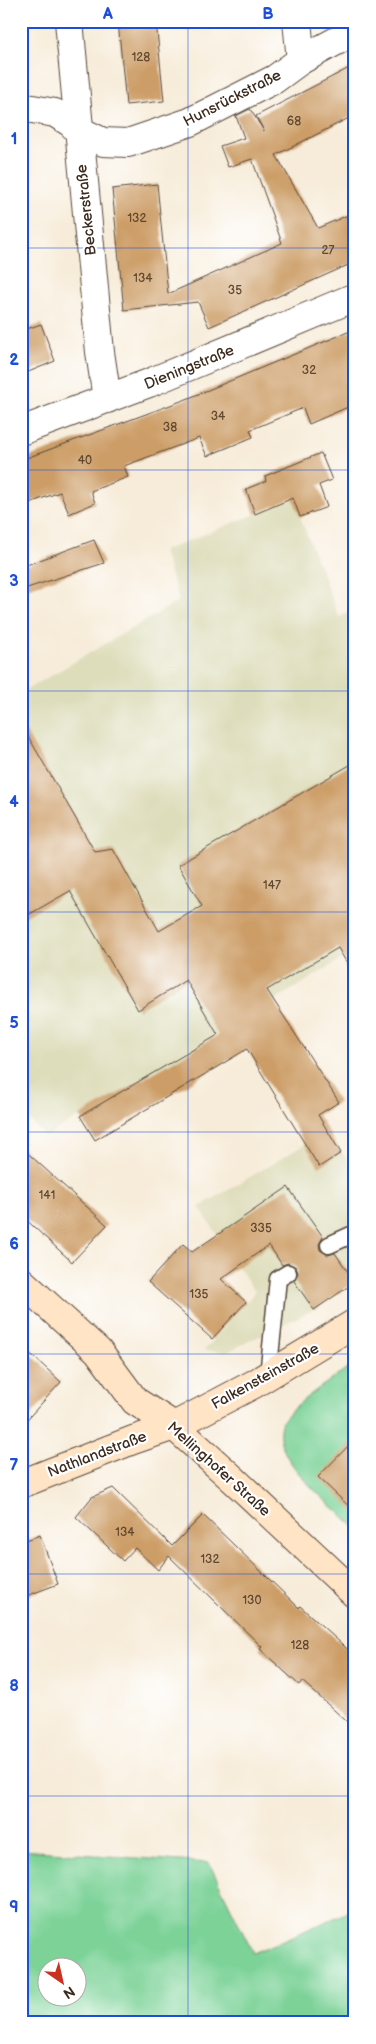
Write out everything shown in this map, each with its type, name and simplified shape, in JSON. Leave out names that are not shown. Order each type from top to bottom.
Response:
[{"type":"main road","name":"Mellinghofer Straße","points":[[21,1281],[98,1351],[135,1401],[174,1426],[355,1594]]},
{"type":"main road","name":"Falkensteinstraße","points":[[174,1426],[268,1376],[355,1323]]},
{"type":"main road","name":"Nathlandstraße","points":[[21,1484],[174,1426]]},
{"type":"street","name":"Beckerstraße","points":[[69,21],[100,352],[107,399]]},
{"type":"street","points":[[297,21],[301,60]]},
{"type":"street","name":"Hunsrückstraße","points":[[21,107],[55,113],[72,123],[78,130],[103,142],[128,143],[190,122],[274,79],[301,60],[355,31]]},
{"type":"street","name":"Dieningstraße","points":[[21,431],[221,354],[355,297]]},
{"type":"lane","points":[[329,1245],[351,1235],[355,1237]]},
{"type":"lane","points":[[268,1376],[278,1279],[288,1273]]},
{"type":"shaded area","points":[[293,499],[339,617],[355,608],[355,951],[45,1137],[23,1113],[21,1114],[21,693],[179,601],[163,551]]},
{"type":"shaded area","points":[[328,1131],[355,1172],[355,1281],[310,1311],[227,1352],[204,1351],[255,1292],[199,1207]]},
{"type":"green space","points":[[355,1364],[355,1527],[319,1494],[294,1467],[285,1452],[280,1438],[281,1425],[293,1409]]},
{"type":"green space","points":[[21,1850],[209,1863],[253,1953],[355,1909],[355,2023],[21,2023]]},
{"type":"building","points":[[118,21],[156,21],[164,101],[126,105]]},
{"type":"building","points":[[355,65],[355,115],[276,155],[318,228],[355,212],[355,262],[209,327],[198,302],[124,310],[112,189],[157,184],[168,294],[282,243],[252,159],[228,167],[220,146],[244,138],[236,116],[250,109],[264,131],[256,116]]},
{"type":"building","points":[[41,324],[55,361],[21,375],[21,331]]},
{"type":"building","points":[[355,329],[355,404],[309,424],[303,408],[250,430],[253,437],[207,456],[199,438],[124,466],[128,477],[91,491],[95,503],[69,514],[60,492],[21,506],[21,460],[184,400]]},
{"type":"building","points":[[321,453],[332,480],[319,485],[327,507],[300,517],[293,498],[255,514],[246,489],[266,481],[265,476]]},
{"type":"building","points":[[94,540],[104,563],[21,590],[21,567]]},
{"type":"building","points":[[21,724],[95,852],[113,849],[159,931],[202,906],[178,865],[355,762],[355,977],[338,948],[267,990],[339,1102],[318,1115],[341,1153],[319,1167],[247,1049],[95,1140],[80,1116],[218,1035],[186,980],[138,1010],[70,891],[21,919]]},
{"type":"building","points":[[21,1147],[107,1225],[72,1262],[21,1215]]},
{"type":"building","points":[[288,1187],[323,1237],[319,1244],[320,1250],[328,1255],[335,1253],[355,1282],[314,1310],[294,1281],[298,1273],[296,1267],[288,1263],[282,1265],[269,1245],[221,1279],[246,1302],[212,1339],[148,1282],[183,1244],[192,1252]]},
{"type":"building","points":[[21,1345],[61,1382],[21,1426]]},
{"type":"building","points":[[355,1439],[355,1512],[318,1477]]},
{"type":"building","points":[[113,1488],[172,1546],[203,1515],[299,1608],[300,1606],[355,1656],[355,1729],[302,1681],[299,1685],[260,1649],[262,1647],[169,1556],[158,1570],[135,1548],[123,1561],[76,1517],[92,1497]]},
{"type":"building","points":[[40,1535],[58,1584],[21,1598],[21,1542]]}]
